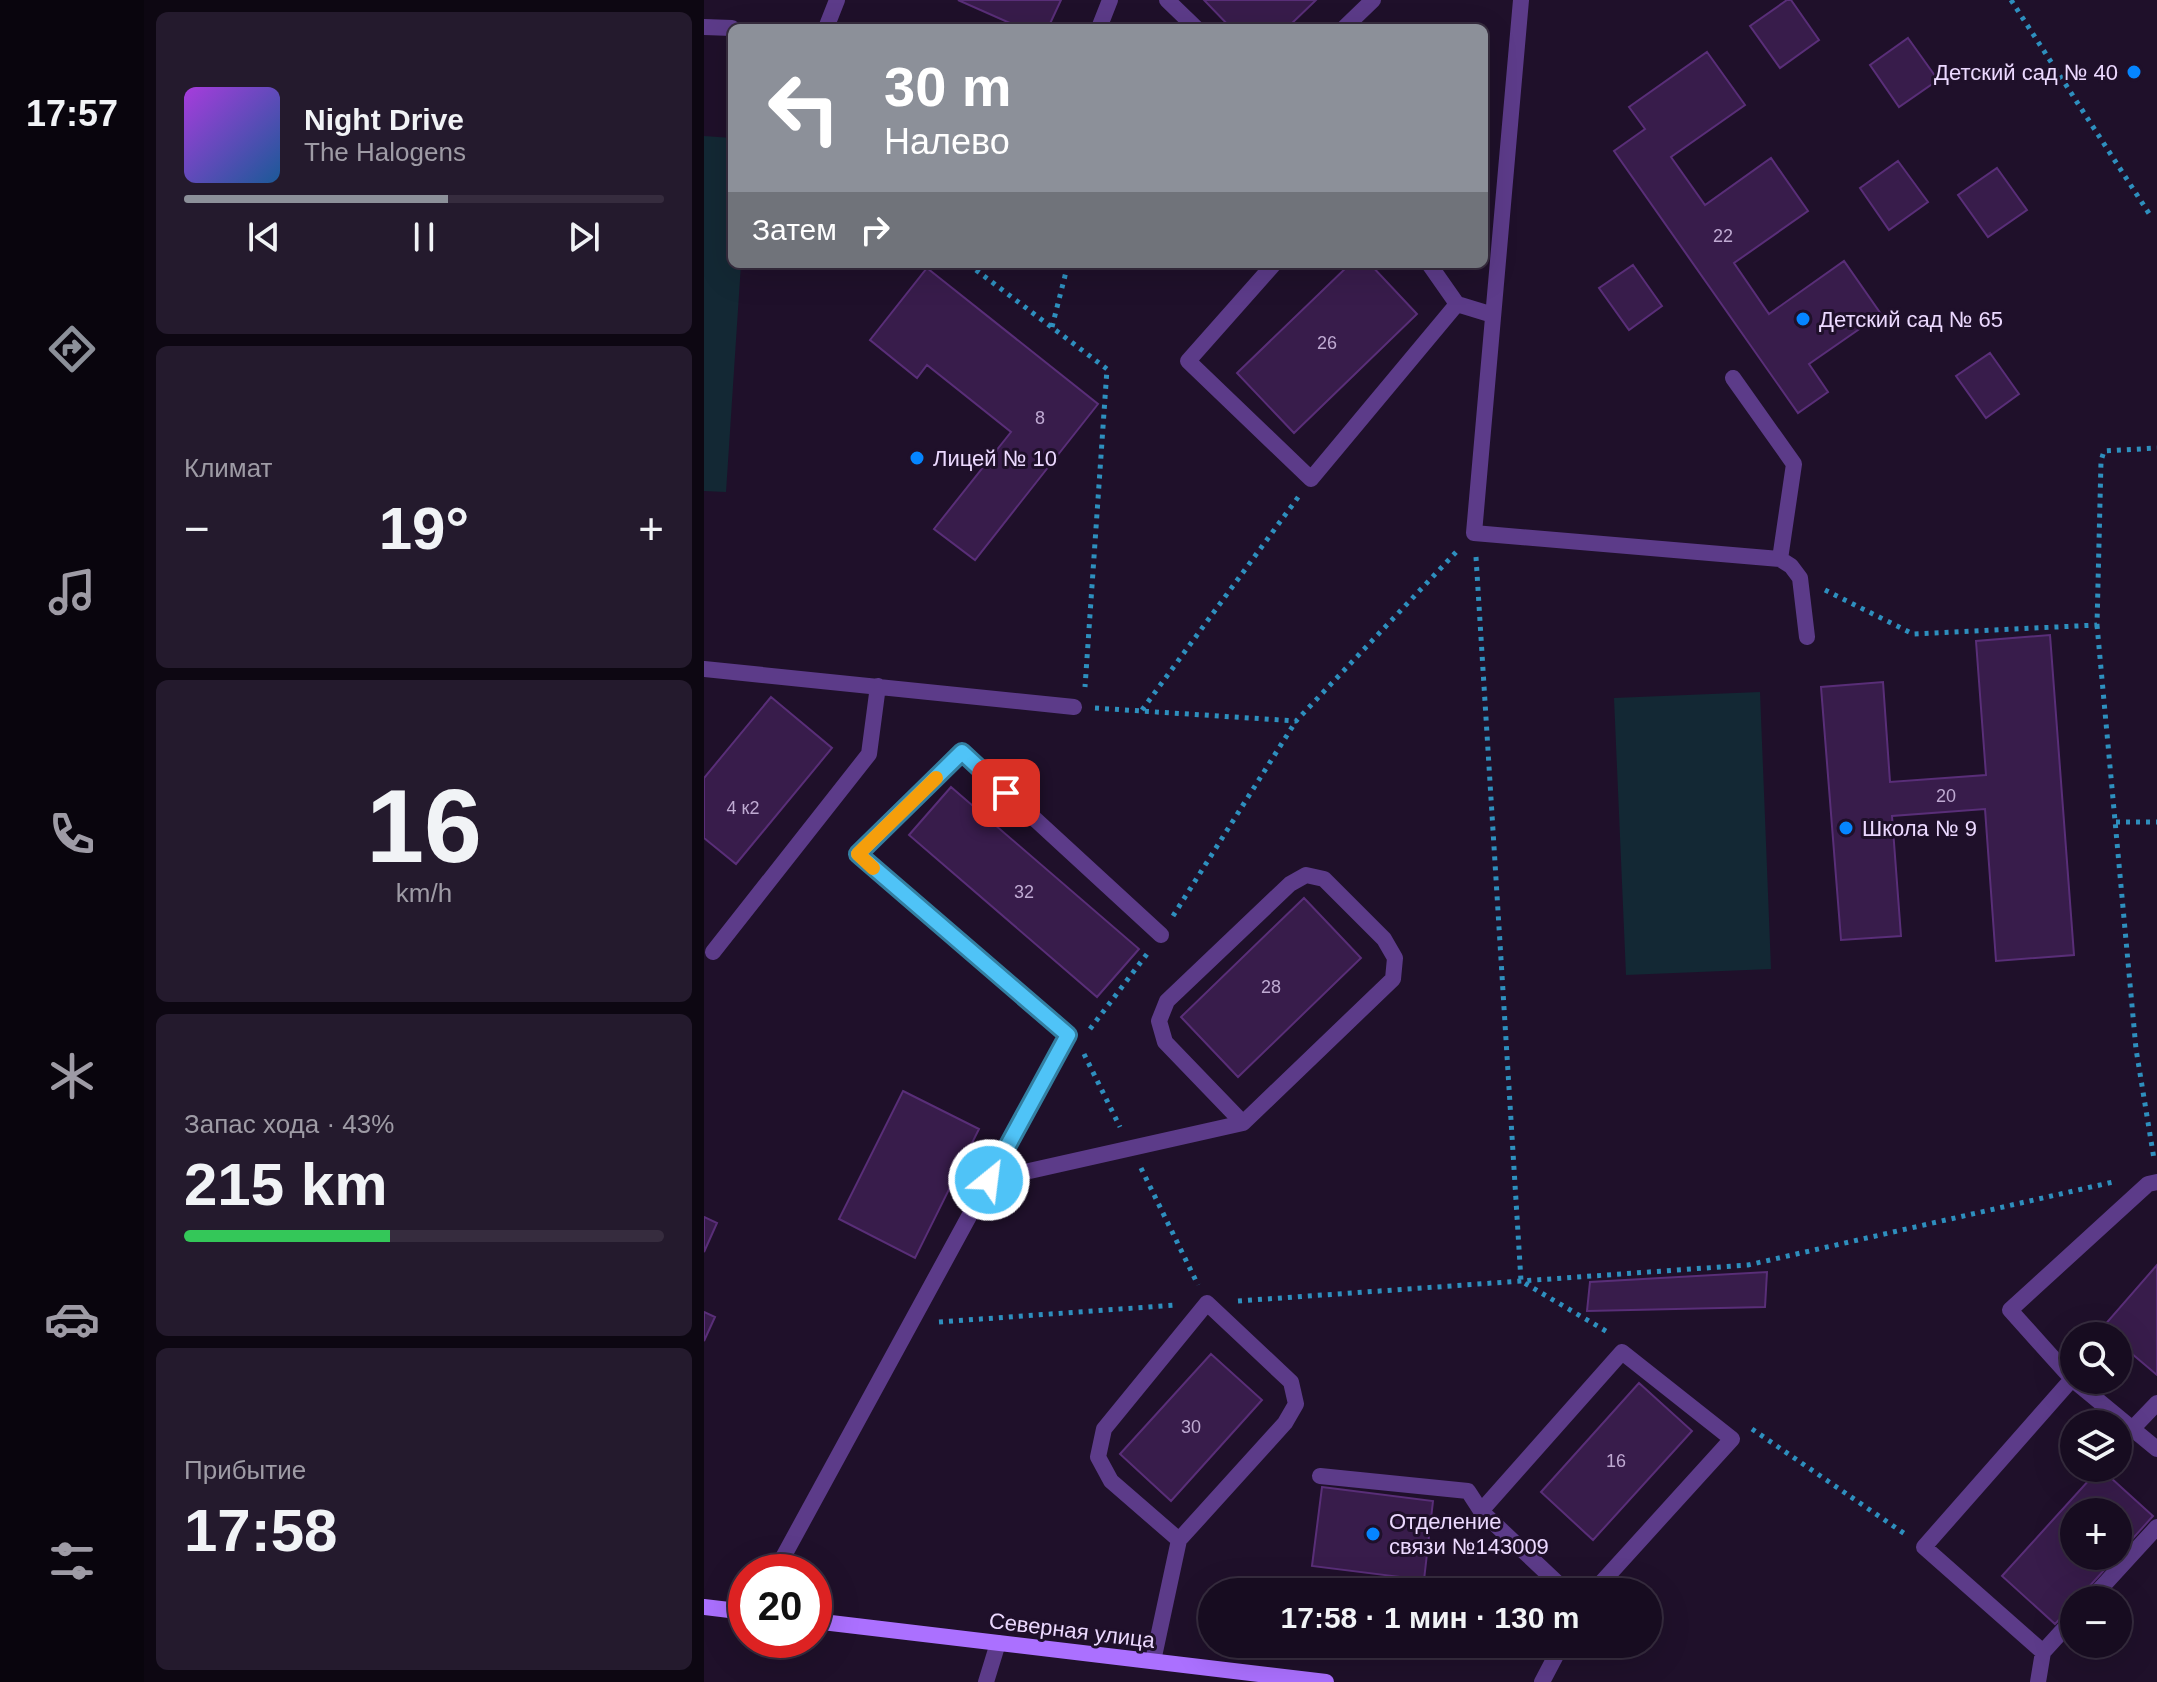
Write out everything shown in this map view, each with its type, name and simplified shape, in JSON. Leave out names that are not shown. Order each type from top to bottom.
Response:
[{"type":"street","points":[[828,24],[837,0]]},
{"type":"street","points":[[1101,24],[1110,0]]},
{"type":"street","points":[[1167,0],[1192,24]]},
{"type":"street","points":[[1348,24],[1373,0]]},
{"type":"street","points":[[1521,0],[1474,533],[1780,559],[1791,566],[1800,578],[1807,637]]},
{"type":"street","points":[[704,27],[728,28]]},
{"type":"street","points":[[1270,268],[1188,361],[1311,479],[1457,304]]},
{"type":"street","points":[[1432,268],[1457,304],[1493,315]]},
{"type":"street","points":[[1733,378],[1794,464],[1780,559]]},
{"type":"street","points":[[704,669],[1080,707]]},
{"type":"street","points":[[713,952],[869,754],[878,686]]},
{"type":"street","points":[[785,1554],[1068,1035],[858,854],[962,752],[1161,935]]},
{"type":"street","points":[[989,1180],[1243,1123],[1393,979],[1395,958],[1384,939],[1324,879],[1306,875],[1290,884],[1167,1001],[1159,1021],[1165,1042],[1243,1123]]},
{"type":"street","points":[[2060,1366],[2010,1310],[2148,1184],[2157,1182]]},
{"type":"street","points":[[1153,1661],[1179,1540],[1285,1423],[1296,1404],[1291,1382],[1207,1303],[1104,1429],[1098,1457],[1111,1481],[1179,1540]]},
{"type":"street","points":[[1481,1511],[1622,1352],[1732,1439],[1606,1578]]},
{"type":"street","points":[[2043,1652],[1924,1547],[2060,1393]]},
{"type":"street","points":[[2091,1394],[2157,1449]]},
{"type":"street","points":[[2133,1428],[2157,1403]]},
{"type":"street","points":[[1320,1476],[1468,1491],[1481,1511],[1552,1578]]},
{"type":"street","points":[[2103,1586],[2157,1527]]},
{"type":"street","points":[[704,1607],[728,1610]]},
{"type":"street","name":"Северная улица","points":[[832,1623],[1326,1682]]},
{"type":"street","points":[[2038,1682],[2043,1652],[2060,1633]]},
{"type":"street","points":[[986,1682],[998,1643]]},
{"type":"street","points":[[1542,1682],[1555,1658]]},
{"type":"path","points":[[2011,0],[2150,215]]},
{"type":"path","points":[[973,268],[1107,369],[1085,682],[1080,707],[1296,721]]},
{"type":"path","points":[[1052,327],[1067,268]]},
{"type":"path","points":[[2156,1172],[2136,1049],[2097,625],[2101,461],[2104,451],[2157,448]]},
{"type":"path","points":[[1142,711],[1311,479]]},
{"type":"path","points":[[1088,1031],[1161,935],[1296,721],[1474,533]]},
{"type":"path","points":[[1474,533],[1521,1281]]},
{"type":"path","points":[[1800,578],[1913,634],[2097,625]]},
{"type":"path","points":[[2116,822],[2157,822]]},
{"type":"path","points":[[1095,1077],[1207,1303]]},
{"type":"path","points":[[911,1324],[1748,1265],[2126,1179]]},
{"type":"shaded area","points":[[704,136],[728,138],[728,268],[741,268],[726,492],[704,491]]},
{"type":"shaded area","points":[[1760,692],[1771,969],[1626,975],[1614,698]]},
{"type":"building","points":[[958,0],[1061,0],[1050,24],[1012,24]]},
{"type":"building","points":[[1204,0],[1316,0],[1291,24],[1227,24]]},
{"type":"building","points":[[1791,0],[1819,40],[1780,68],[1750,26]]},
{"type":"building","points":[[1908,38],[1938,80],[1899,107],[1870,65]]},
{"type":"building","points":[[1707,52],[1745,105],[1671,157],[1705,205],[1771,158],[1808,211],[1734,263],[1769,314],[1844,261],[1881,314],[1809,364],[1828,392],[1798,413],[1614,151],[1645,129],[1629,107]]},
{"type":"building","points":[[1898,161],[1928,202],[1889,230],[1860,188]]},
{"type":"building","points":[[1997,168],[2027,210],[1988,237],[1958,195]]},
{"type":"building","points":[[1633,265],[1662,306],[1629,330],[1599,288]]},
{"type":"building","points":[[927,268],[1098,404],[975,560],[934,529],[1011,432],[927,365],[917,378],[870,340]]},
{"type":"building","points":[[1346,268],[1374,268],[1417,314],[1294,433],[1237,373]]},
{"type":"building","points":[[1990,353],[2019,394],[1986,418],[1956,376]]},
{"type":"building","points":[[2050,635],[2074,955],[1996,961],[1985,809],[1892,816],[1901,936],[1841,940],[1821,687],[1883,682],[1890,782],[1986,775],[1976,641]]},
{"type":"building","points":[[771,697],[832,748],[736,864],[704,838],[704,778]]},
{"type":"building","points":[[951,787],[1139,949],[1097,997],[909,835]]},
{"type":"building","points":[[1304,898],[1361,958],[1238,1077],[1181,1017]]},
{"type":"building","points":[[903,1091],[979,1129],[915,1258],[839,1219]]},
{"type":"building","points":[[704,1217],[717,1223],[704,1252]]},
{"type":"building","points":[[2157,1265],[2157,1375],[2132,1354],[2132,1322],[2107,1322]]},
{"type":"building","points":[[1767,1272],[1765,1307],[1587,1311],[1590,1282]]},
{"type":"building","points":[[704,1312],[715,1317],[704,1341]]},
{"type":"building","points":[[1211,1354],[1262,1400],[1171,1501],[1120,1454]]},
{"type":"building","points":[[1639,1383],[1692,1431],[1593,1540],[1541,1492]]},
{"type":"building","points":[[2087,1482],[2115,1482],[2153,1516],[2132,1539],[2132,1498],[2073,1498]]},
{"type":"building","name":"Отделение связи №143009","points":[[1322,1487],[1433,1501],[1424,1578],[1312,1566]]},
{"type":"building","points":[[2060,1512],[2060,1570],[2104,1570],[2090,1586],[2060,1586],[2060,1619],[2055,1624],[2002,1576]]},
{"type":"slow traffic","points":[[873,868],[858,854],[936,778]]},
{"type":"place","name":"Детский сад № 40","points":[[2134,72]]},
{"type":"place","name":"Детский сад № 65","points":[[1803,319]]},
{"type":"place","name":"Лицей № 10","points":[[917,458]]},
{"type":"place","name":"Школа № 9","points":[[1846,828]]},
{"type":"place","name":"Отделение связи №143009","points":[[1373,1534]]},
{"type":"route","points":[[989,1180],[1068,1035],[858,854],[962,752],[1006,793]]}]
